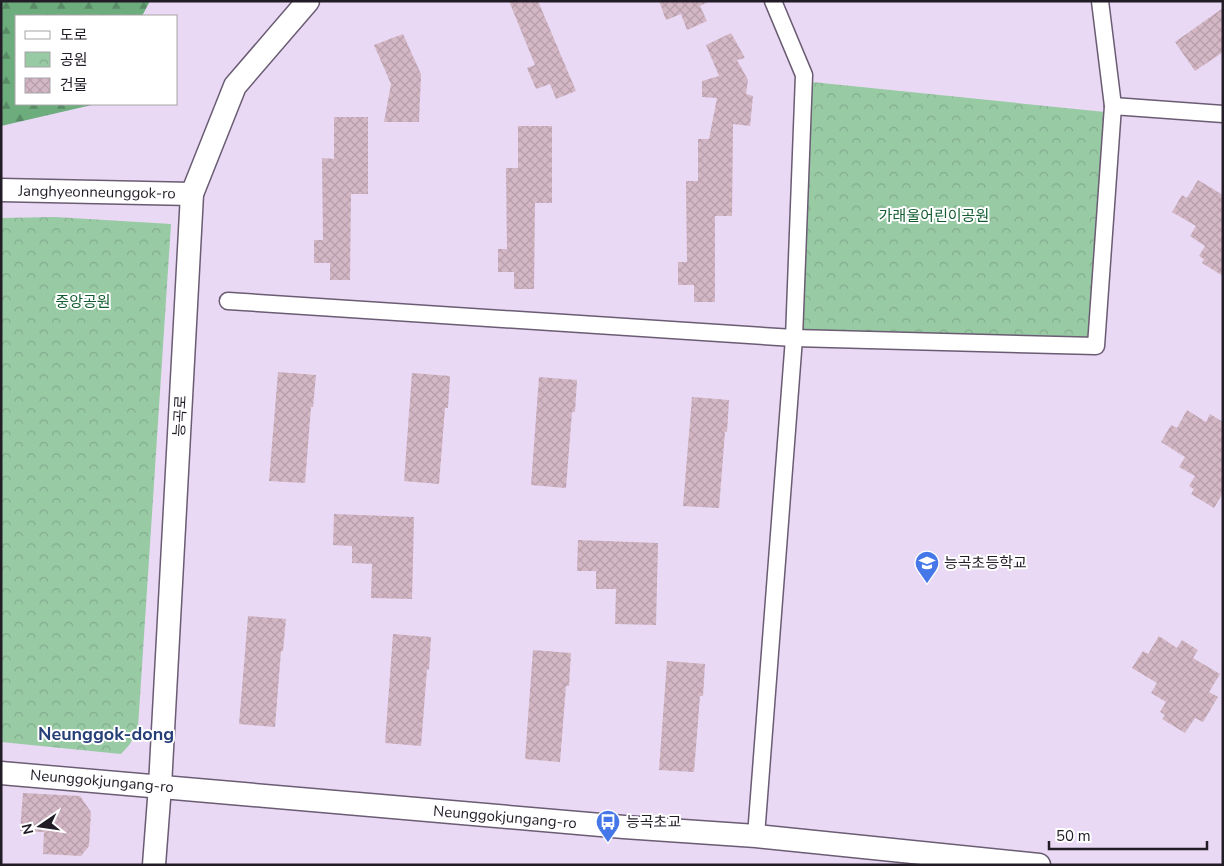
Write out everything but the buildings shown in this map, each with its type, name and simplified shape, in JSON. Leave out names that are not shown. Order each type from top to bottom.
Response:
[{"type":"street","name":"능곡로","points":[[154,865],[160,786],[192,194],[235,86],[308,1]]},
{"type":"street","points":[[756,836],[794,338],[804,74],[773,1]]},
{"type":"street","points":[[228,301],[794,338],[1096,346],[1113,106],[1100,1]]},
{"type":"street","points":[[1113,106],[1223,114]]},
{"type":"street","name":"Janghyeonneunggok-ro","points":[[1,190],[192,194]]},
{"type":"street","name":"Neunggokjungang-ro","points":[[1,773],[624,827],[756,836],[1039,865]]},
{"type":"green space","points":[[1,1],[150,1],[143,15],[15,15],[15,105],[92,105],[1,126]]},
{"type":"green space","name":"가래울어린이공원","points":[[812,82],[1105,112],[1090,345],[802,332]]},
{"type":"green space","name":"중앙공원","points":[[55,217],[171,224],[138,727],[130,744],[121,754],[1,742],[1,218]]},
{"type":"place","name":"능곡초등학교","points":[[927,584]]},
{"type":"place","name":"능곡초교","points":[[608,843]]},
{"type":"district","name":"Neunggok-dong","points":[[106,734]]}]
